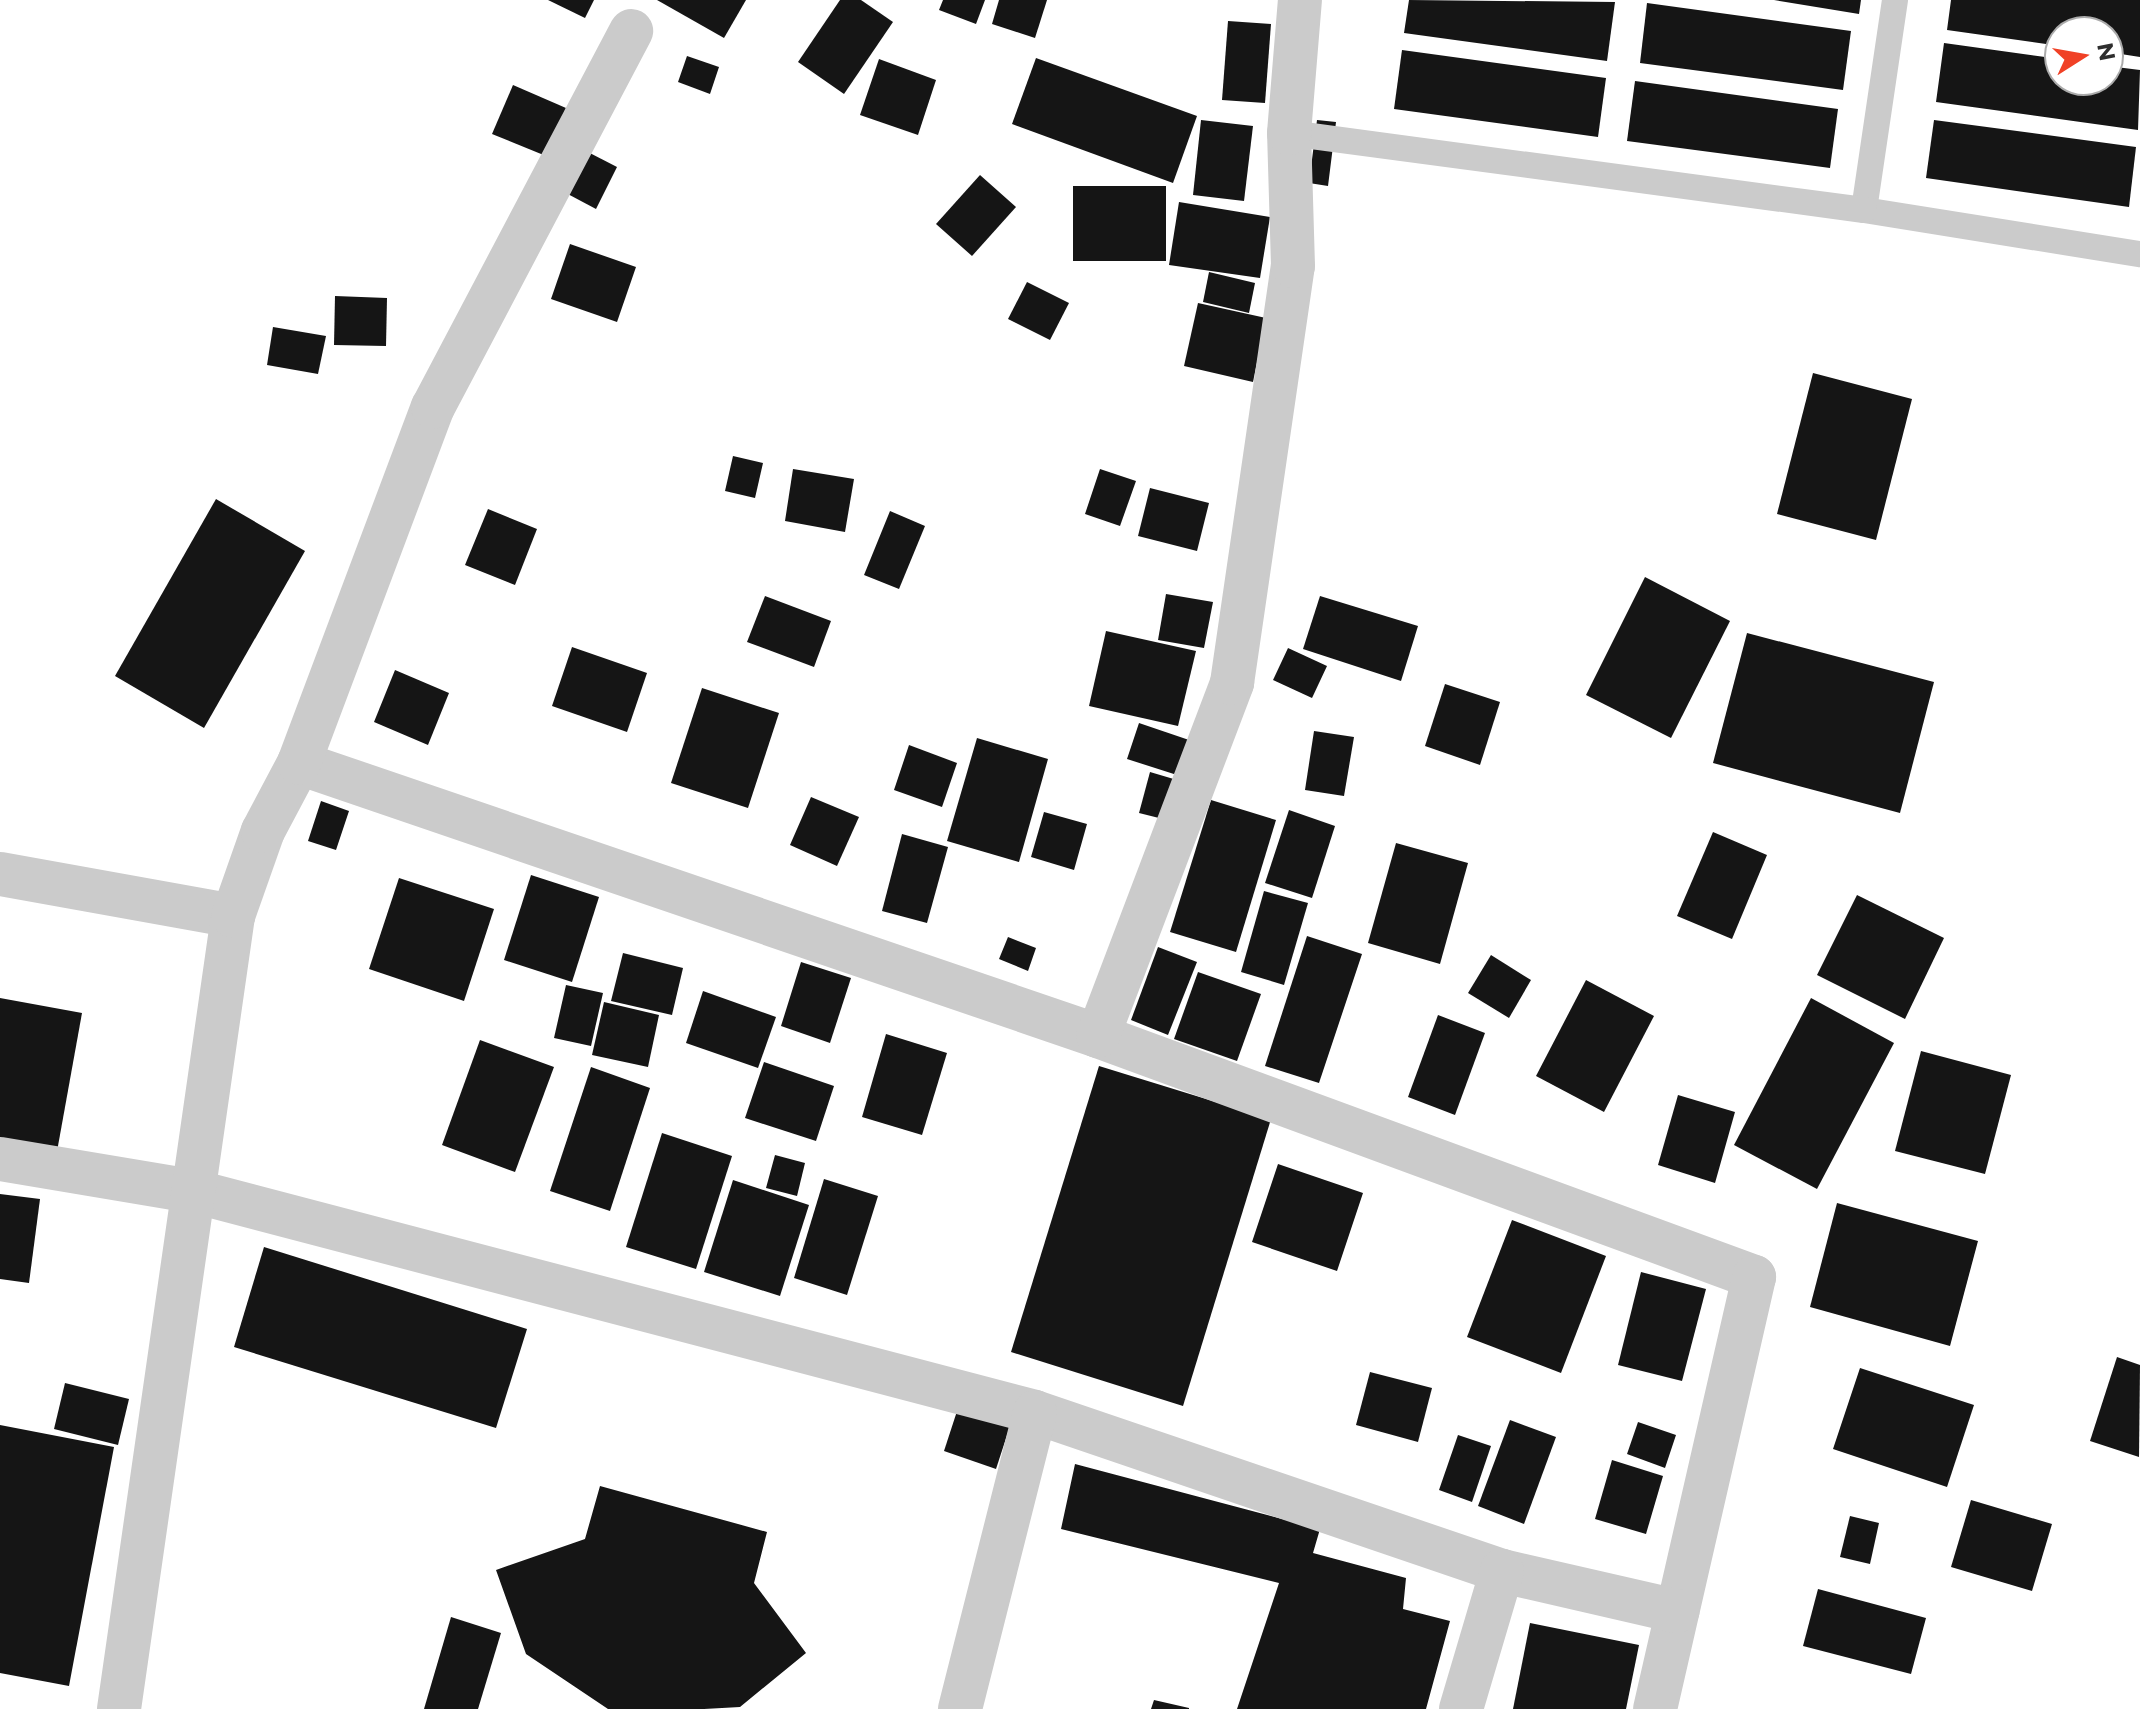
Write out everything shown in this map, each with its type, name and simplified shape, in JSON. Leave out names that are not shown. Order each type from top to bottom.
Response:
[{"type":"street","points":[[1098,1036],[1232,683],[1293,266],[1289,133],[1297,1]]},
{"type":"street","points":[[119,1709],[197,1192],[233,916],[263,831],[299,763],[433,407],[631,31]]},
{"type":"street","points":[[299,763],[1098,1036],[1754,1277],[1655,1709]]},
{"type":"street","points":[[0,874],[233,916]]},
{"type":"street","points":[[0,1159],[197,1192],[1035,1412],[1502,1571],[1677,1611]]},
{"type":"street","points":[[960,1709],[1035,1412]]},
{"type":"street","points":[[1461,1709],[1502,1571]]},
{"type":"lane","points":[[1864,210],[1895,0]]},
{"type":"lane","points":[[1289,133],[1864,210],[2140,254]]},
{"type":"building","points":[[548,0],[594,0],[585,18]]},
{"type":"building","points":[[657,0],[746,0],[724,38]]},
{"type":"building","points":[[840,0],[861,0],[893,22],[844,94],[798,62]]},
{"type":"building","points":[[943,0],[985,0],[976,24],[939,10]]},
{"type":"building","points":[[999,0],[1047,0],[1035,38],[992,24]]},
{"type":"building","points":[[1409,0],[1615,2],[1607,61],[1404,33]]},
{"type":"building","points":[[1774,0],[1861,0],[1859,14]]},
{"type":"building","points":[[1951,0],[2140,0],[2140,57],[2124,54],[2124,16],[2044,16],[2044,44],[1947,30]]},
{"type":"building","points":[[1647,3],[1851,31],[1843,90],[1640,63]]},
{"type":"building","points":[[1228,21],[1271,24],[1265,103],[1222,100]]},
{"type":"building","points":[[1944,43],[2044,57],[2044,96],[2124,96],[2124,68],[2140,70],[2138,130],[1936,102]]},
{"type":"building","points":[[1402,50],[1606,78],[1598,137],[1394,109]]},
{"type":"building","points":[[687,56],[719,67],[710,94],[678,82]]},
{"type":"building","points":[[1036,58],[1197,116],[1173,183],[1012,124]]},
{"type":"building","points":[[879,59],[936,80],[918,135],[860,115]]},
{"type":"building","points":[[1635,81],[1838,109],[1830,168],[1627,141]]},
{"type":"building","points":[[513,85],[566,108],[546,156],[492,134]]},
{"type":"building","points":[[1201,120],[1253,126],[1244,201],[1193,195]]},
{"type":"building","points":[[1317,120],[1336,122],[1328,186],[1309,183]]},
{"type":"building","points":[[1934,120],[2136,147],[2129,207],[1926,178]]},
{"type":"building","points":[[584,150],[617,167],[596,209],[564,192]]},
{"type":"building","points":[[980,175],[1016,207],[972,256],[936,224]]},
{"type":"building","points":[[1073,186],[1166,186],[1166,261],[1073,261]]},
{"type":"building","points":[[1179,202],[1270,217],[1260,278],[1169,265]]},
{"type":"building","points":[[570,244],[636,267],[617,322],[551,299]]},
{"type":"building","points":[[1209,272],[1255,283],[1249,313],[1203,302]]},
{"type":"building","points":[[1027,282],[1069,303],[1050,340],[1008,319]]},
{"type":"building","points":[[335,296],[387,298],[386,346],[334,345]]},
{"type":"building","points":[[1198,303],[1266,318],[1253,382],[1184,366]]},
{"type":"building","points":[[273,327],[326,336],[318,374],[267,365]]},
{"type":"building","points":[[1813,373],[1912,399],[1876,540],[1777,514]]},
{"type":"building","points":[[733,456],[763,463],[755,498],[725,491]]},
{"type":"building","points":[[793,469],[854,479],[845,532],[785,521]]},
{"type":"building","points":[[1100,469],[1136,481],[1120,526],[1085,514]]},
{"type":"building","points":[[1150,488],[1209,503],[1197,551],[1138,536]]},
{"type":"building","points":[[216,499],[305,551],[204,728],[115,676]]},
{"type":"building","points":[[488,509],[537,529],[515,585],[465,565]]},
{"type":"building","points":[[890,511],[925,526],[899,589],[864,575]]},
{"type":"building","points":[[1645,577],[1730,621],[1671,738],[1586,695]]},
{"type":"building","points":[[1166,594],[1213,602],[1204,648],[1158,640]]},
{"type":"building","points":[[765,596],[831,621],[814,667],[747,642]]},
{"type":"building","points":[[1320,596],[1418,626],[1401,681],[1303,649]]},
{"type":"building","points":[[1106,631],[1196,651],[1178,726],[1089,706]]},
{"type":"building","points":[[1747,633],[1934,682],[1900,813],[1713,763]]},
{"type":"building","points":[[572,647],[647,673],[627,732],[552,706]]},
{"type":"building","points":[[1288,648],[1327,666],[1312,698],[1273,680]]},
{"type":"building","points":[[395,670],[449,693],[428,745],[374,722]]},
{"type":"building","points":[[1445,684],[1500,702],[1480,765],[1425,746]]},
{"type":"building","points":[[702,688],[779,713],[748,808],[671,783]]},
{"type":"building","points":[[1139,723],[1189,740],[1177,775],[1127,759]]},
{"type":"building","points":[[1314,731],[1354,737],[1344,796],[1305,790]]},
{"type":"building","points":[[977,738],[1048,759],[1019,862],[947,841]]},
{"type":"building","points":[[909,745],[957,763],[942,807],[894,790]]},
{"type":"building","points":[[1150,772],[1177,780],[1167,820],[1139,813]]},
{"type":"building","points":[[811,797],[859,817],[837,866],[790,845]]},
{"type":"building","points":[[1211,800],[1276,820],[1236,952],[1170,932]]},
{"type":"building","points":[[321,801],[349,811],[336,850],[308,841]]},
{"type":"building","points":[[1289,810],[1335,826],[1312,898],[1265,883]]},
{"type":"building","points":[[1044,812],[1087,824],[1074,870],[1031,857]]},
{"type":"building","points":[[1713,832],[1767,855],[1732,939],[1677,916]]},
{"type":"building","points":[[902,834],[948,847],[927,923],[882,911]]},
{"type":"building","points":[[1396,843],[1468,863],[1440,964],[1368,943]]},
{"type":"building","points":[[531,875],[599,897],[572,982],[504,960]]},
{"type":"building","points":[[399,878],[494,909],[464,1001],[369,969]]},
{"type":"building","points":[[1264,891],[1308,903],[1284,985],[1241,972]]},
{"type":"building","points":[[1857,895],[1944,938],[1905,1019],[1817,975]]},
{"type":"building","points":[[1307,936],[1362,954],[1319,1083],[1265,1066]]},
{"type":"building","points":[[1008,937],[1036,948],[1028,971],[999,959]]},
{"type":"building","points":[[1158,947],[1197,962],[1168,1035],[1131,1020]]},
{"type":"building","points":[[623,953],[683,968],[672,1015],[611,1001]]},
{"type":"building","points":[[1491,955],[1531,980],[1509,1018],[1468,993]]},
{"type":"building","points":[[801,962],[851,978],[830,1043],[781,1026]]},
{"type":"building","points":[[1198,972],[1261,994],[1237,1061],[1174,1039]]},
{"type":"building","points":[[1586,980],[1654,1016],[1604,1112],[1536,1076]]},
{"type":"building","points":[[566,985],[603,993],[591,1046],[554,1038]]},
{"type":"building","points":[[703,991],[776,1017],[758,1068],[686,1043]]},
{"type":"building","points":[[0,998],[82,1013],[56,1157],[0,1147]]},
{"type":"building","points":[[1811,998],[1894,1043],[1817,1189],[1734,1145]]},
{"type":"building","points":[[604,1002],[659,1015],[648,1067],[592,1055]]},
{"type":"building","points":[[1438,1015],[1485,1033],[1455,1115],[1408,1097]]},
{"type":"building","points":[[886,1034],[947,1053],[922,1135],[862,1117]]},
{"type":"building","points":[[480,1040],[554,1067],[515,1172],[442,1145]]},
{"type":"building","points":[[1921,1051],[2011,1075],[1985,1174],[1895,1151]]},
{"type":"building","points":[[764,1062],[834,1086],[816,1141],[745,1118]]},
{"type":"building","points":[[1099,1066],[1271,1119],[1183,1406],[1011,1352]]},
{"type":"building","points":[[591,1067],[650,1088],[610,1211],[550,1191]]},
{"type":"building","points":[[1678,1095],[1735,1112],[1715,1183],[1658,1165]]},
{"type":"building","points":[[662,1133],[732,1156],[696,1269],[626,1247]]},
{"type":"building","points":[[775,1155],[805,1163],[797,1196],[766,1188]]},
{"type":"building","points":[[1278,1164],[1363,1193],[1337,1271],[1252,1242]]},
{"type":"building","points":[[824,1179],[878,1196],[847,1295],[794,1278]]},
{"type":"building","points":[[733,1180],[809,1205],[780,1296],[704,1272]]},
{"type":"building","points":[[0,1194],[40,1199],[29,1283],[0,1279]]},
{"type":"building","points":[[1837,1203],[1978,1241],[1950,1346],[1810,1307]]},
{"type":"building","points":[[1512,1220],[1606,1256],[1561,1373],[1467,1337]]},
{"type":"building","points":[[264,1247],[527,1329],[496,1428],[234,1347]]},
{"type":"building","points":[[1641,1272],[1706,1289],[1682,1381],[1618,1365]]},
{"type":"building","points":[[2117,1357],[2140,1365],[2139,1457],[2090,1441]]},
{"type":"building","points":[[1860,1368],[1974,1405],[1947,1487],[1833,1449]]},
{"type":"building","points":[[1370,1372],[1432,1388],[1418,1442],[1356,1425]]},
{"type":"building","points":[[65,1383],[129,1399],[118,1445],[54,1429]]},
{"type":"building","points":[[959,1405],[1011,1423],[996,1469],[944,1451]]},
{"type":"building","points":[[1510,1420],[1556,1437],[1524,1524],[1478,1506]]},
{"type":"building","points":[[1638,1422],[1676,1435],[1665,1468],[1627,1454]]},
{"type":"building","points":[[0,1425],[114,1447],[69,1686],[0,1673]]},
{"type":"building","points":[[1458,1435],[1491,1446],[1472,1502],[1439,1490]]},
{"type":"building","points":[[1612,1460],[1663,1476],[1646,1534],[1595,1519]]},
{"type":"building","points":[[1075,1464],[1320,1529],[1313,1553],[1406,1578],[1403,1609],[1450,1621],[1426,1709],[1237,1709],[1279,1583],[1061,1529]]},
{"type":"building","points":[[600,1486],[767,1532],[754,1583],[806,1653],[740,1707],[704,1709],[608,1709],[526,1654],[496,1570],[585,1539]]},
{"type":"building","points":[[1971,1500],[2052,1524],[2032,1591],[1951,1567]]},
{"type":"building","points":[[1850,1516],[1879,1523],[1870,1564],[1840,1557]]},
{"type":"building","points":[[1818,1589],[1926,1618],[1911,1674],[1803,1646]]},
{"type":"building","points":[[451,1617],[501,1633],[478,1709],[424,1709]]},
{"type":"building","points":[[1530,1623],[1639,1645],[1626,1709],[1513,1709]]},
{"type":"building","points":[[1154,1700],[1189,1708],[1189,1709],[1151,1709]]}]
